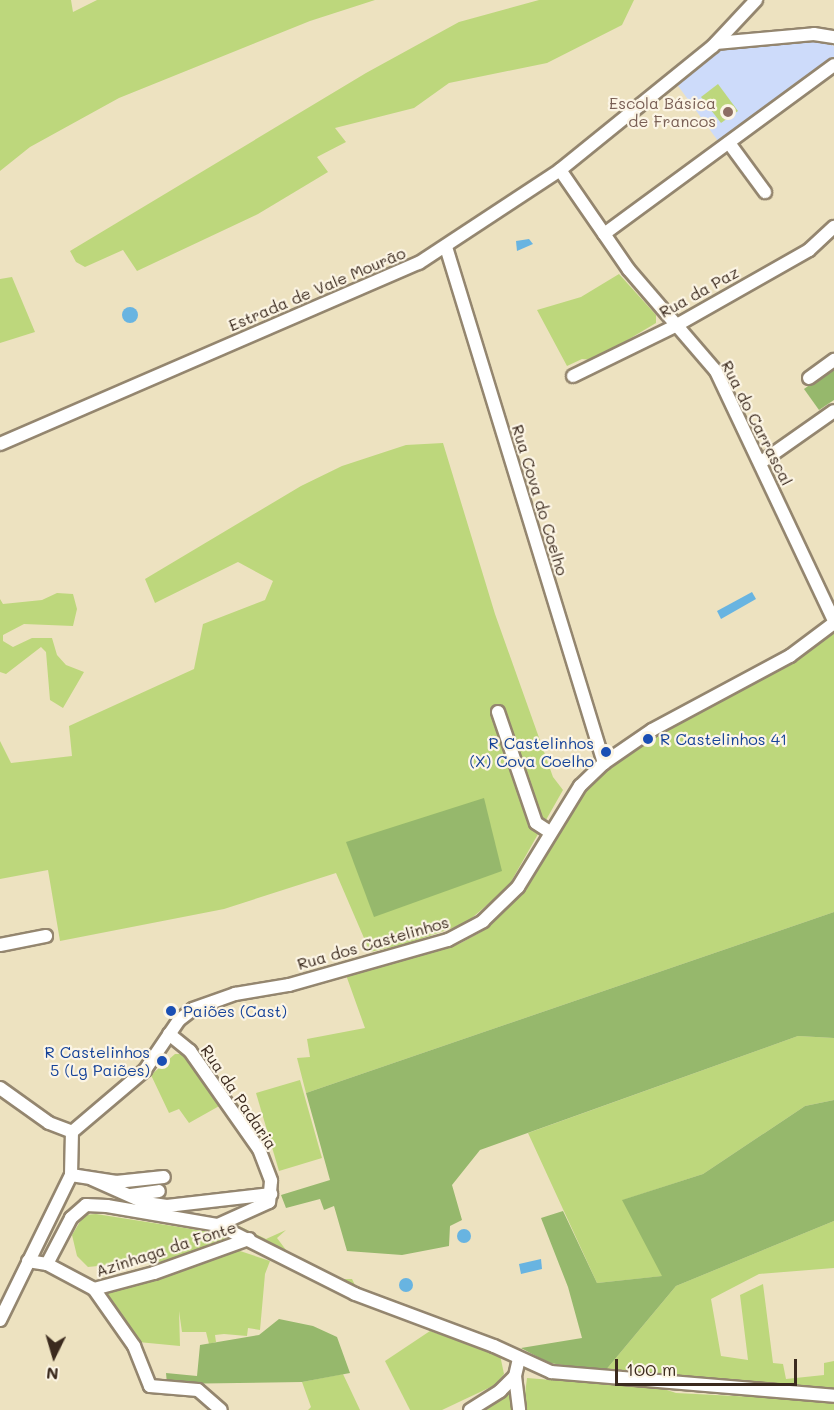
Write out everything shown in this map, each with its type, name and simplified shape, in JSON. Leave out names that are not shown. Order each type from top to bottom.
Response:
[{"type":"street","name":"Estrada de Vale Mourão","points":[[0,444],[371,286],[446,247],[560,170],[716,43],[756,0]]},
{"type":"street","points":[[716,43],[814,34],[834,37]]},
{"type":"street","points":[[604,234],[834,65]]},
{"type":"street","points":[[729,142],[765,192]]},
{"type":"street","name":"Rua do Carrascal","points":[[560,170],[604,234],[716,371],[834,622]]},
{"type":"street","name":"Rua da Paz","points":[[573,376],[677,325],[809,250],[834,227]]},
{"type":"street","name":"Rua Cova do Coelho","points":[[446,247],[603,763]]},
{"type":"street","points":[[809,378],[834,360]]},
{"type":"street","points":[[760,463],[834,411]]},
{"type":"street","name":"Rua dos Castelinhos","points":[[72,1132],[145,1070],[179,1020],[208,1002],[306,980],[448,940],[467,931],[509,899],[580,786],[603,763],[651,730],[790,656],[834,622]]},
{"type":"street","points":[[498,712],[536,823],[550,832]]},
{"type":"street","points":[[0,945],[46,936]]},
{"type":"street","name":"Rua da Padaria","points":[[169,1034],[190,1051],[259,1149],[270,1181],[271,1194]]},
{"type":"street","points":[[0,1088],[49,1123],[72,1132],[71,1175],[0,1320]]},
{"type":"street","points":[[71,1175],[116,1182],[164,1178]]},
{"type":"street","points":[[92,1179],[146,1203],[192,1204],[271,1194],[269,1202],[218,1225]]},
{"type":"street","points":[[124,1195],[159,1191]]},
{"type":"street","points":[[47,1264],[71,1218],[86,1205],[218,1225],[356,1294],[551,1372],[834,1396]]},
{"type":"street","name":"Azinhaga da Fonte","points":[[94,1289],[154,1273],[249,1239]]},
{"type":"street","points":[[28,1261],[47,1264],[94,1289],[134,1346],[150,1386],[198,1390],[220,1409]]},
{"type":"street","points":[[519,1359],[515,1376],[519,1410]]},
{"type":"street","points":[[470,1410],[500,1391],[515,1376]]},
{"type":"shaded area","name":"Escola Básica de Francos","points":[[819,40],[834,46],[834,59],[718,141],[676,83],[717,50]]},
{"type":"green space","points":[[0,0],[71,0],[73,12],[97,0],[375,0],[310,21],[119,98],[30,147],[0,171]]},
{"type":"green space","points":[[539,0],[634,0],[622,25],[547,63],[449,83],[414,108],[335,128],[346,142],[317,157],[328,172],[258,214],[137,271],[123,250],[85,267],[76,262],[70,251],[366,73],[459,22]]},
{"type":"green space","points":[[718,84],[738,111],[721,123],[701,97]]},
{"type":"green space","points":[[619,274],[656,315],[656,323],[594,360],[582,359],[567,366],[537,310],[581,297]]},
{"type":"green space","points":[[12,277],[35,332],[0,343],[0,279]]},
{"type":"green space","points":[[834,367],[834,400],[819,410],[804,389]]},
{"type":"green space","points":[[443,443],[495,614],[553,777],[563,790],[508,887],[466,923],[410,943],[370,952],[336,873],[224,909],[60,941],[48,870],[0,879],[0,741],[11,763],[72,756],[69,726],[194,669],[203,624],[265,600],[273,581],[238,562],[155,603],[145,579],[301,486],[342,466],[406,445]]},
{"type":"green space","points":[[57,593],[73,594],[77,609],[73,626],[24,624],[3,635],[3,641],[13,647],[32,638],[52,638],[57,655],[66,665],[84,672],[63,708],[50,700],[46,652],[41,647],[6,674],[0,672],[0,599],[3,604],[42,600]]},
{"type":"green space","points":[[834,632],[834,912],[306,1093],[297,1058],[310,1057],[307,1039],[365,1028],[346,975],[459,944],[481,932],[524,891],[583,792],[596,778],[649,740],[790,662]]},
{"type":"green space","points":[[484,798],[502,871],[374,917],[346,842]]},
{"type":"green space","points":[[834,912],[834,1038],[798,1036],[480,1150],[452,1185],[462,1220],[450,1226],[449,1246],[402,1255],[347,1251],[334,1206],[324,1210],[320,1199],[286,1208],[281,1195],[330,1180],[306,1093]]},
{"type":"green space","points":[[798,1036],[834,1038],[834,1100],[805,1106],[703,1174],[623,1200],[663,1276],[597,1283],[528,1133]]},
{"type":"green space","points":[[175,1054],[186,1054],[221,1105],[189,1123],[179,1109],[169,1113],[151,1075]]},
{"type":"green space","points":[[300,1080],[322,1158],[279,1171],[256,1093]]},
{"type":"green space","points":[[834,1100],[834,1221],[676,1286],[605,1371],[549,1363],[521,1348],[582,1338],[568,1287],[541,1218],[563,1211],[597,1283],[662,1276],[622,1200],[703,1174],[805,1106]]},
{"type":"green space","points":[[96,1214],[217,1233],[233,1238],[154,1264],[137,1262],[88,1267],[77,1256],[72,1235],[84,1215]]},
{"type":"green space","points":[[834,1221],[834,1268],[759,1274],[711,1299],[721,1356],[748,1360],[740,1295],[763,1284],[773,1363],[783,1364],[786,1379],[824,1375],[824,1363],[834,1361],[834,1388],[605,1371],[676,1286]]},
{"type":"green space","points":[[231,1222],[266,1239],[286,1230],[277,1238],[289,1254]]},
{"type":"green space","points":[[234,1249],[270,1261],[265,1274],[260,1330],[248,1328],[247,1336],[215,1335],[216,1342],[209,1344],[206,1332],[182,1332],[179,1311],[180,1346],[138,1342],[104,1293],[153,1280]]},
{"type":"green space","points":[[298,1256],[342,1279],[352,1279],[357,1289]]},
{"type":"green space","points":[[279,1319],[313,1326],[337,1337],[350,1373],[302,1382],[167,1384],[166,1373],[197,1376],[200,1345],[259,1335]]},
{"type":"green space","points":[[430,1331],[500,1355],[504,1374],[495,1385],[442,1410],[410,1410],[385,1361]]},
{"type":"green space","points":[[343,1374],[360,1410],[308,1410],[311,1407],[302,1382]]},
{"type":"green space","points":[[527,1378],[664,1389],[676,1393],[834,1401],[834,1410],[523,1410]]},
{"type":"green space","points":[[506,1393],[514,1397],[514,1410],[481,1410]]},
{"type":"water","points":[[529,239],[533,244],[517,251],[516,241]]},
{"type":"water","points":[[130,307],[136,309],[138,315],[136,321],[130,323],[124,321],[122,315],[124,309]]},
{"type":"water","points":[[752,592],[756,599],[721,619],[717,611]]},
{"type":"water","points":[[461,1229],[467,1229],[471,1236],[467,1243],[461,1243],[457,1239],[457,1233]]},
{"type":"water","points":[[541,1259],[542,1269],[521,1274],[519,1264]]},
{"type":"water","points":[[403,1278],[409,1278],[413,1285],[409,1292],[403,1292],[399,1288],[399,1282]]},
{"type":"place","name":"Escola Básica de Francos","points":[[728,112]]},
{"type":"place","name":"R Castelinhos 41","points":[[648,739]]},
{"type":"place","name":"R Castelinhos (X) Cova Coelho","points":[[606,752]]},
{"type":"place","name":"Paiões (Cast)","points":[[171,1011]]},
{"type":"place","name":"R Castelinhos 5 (Lg Paiões)","points":[[162,1061]]}]
